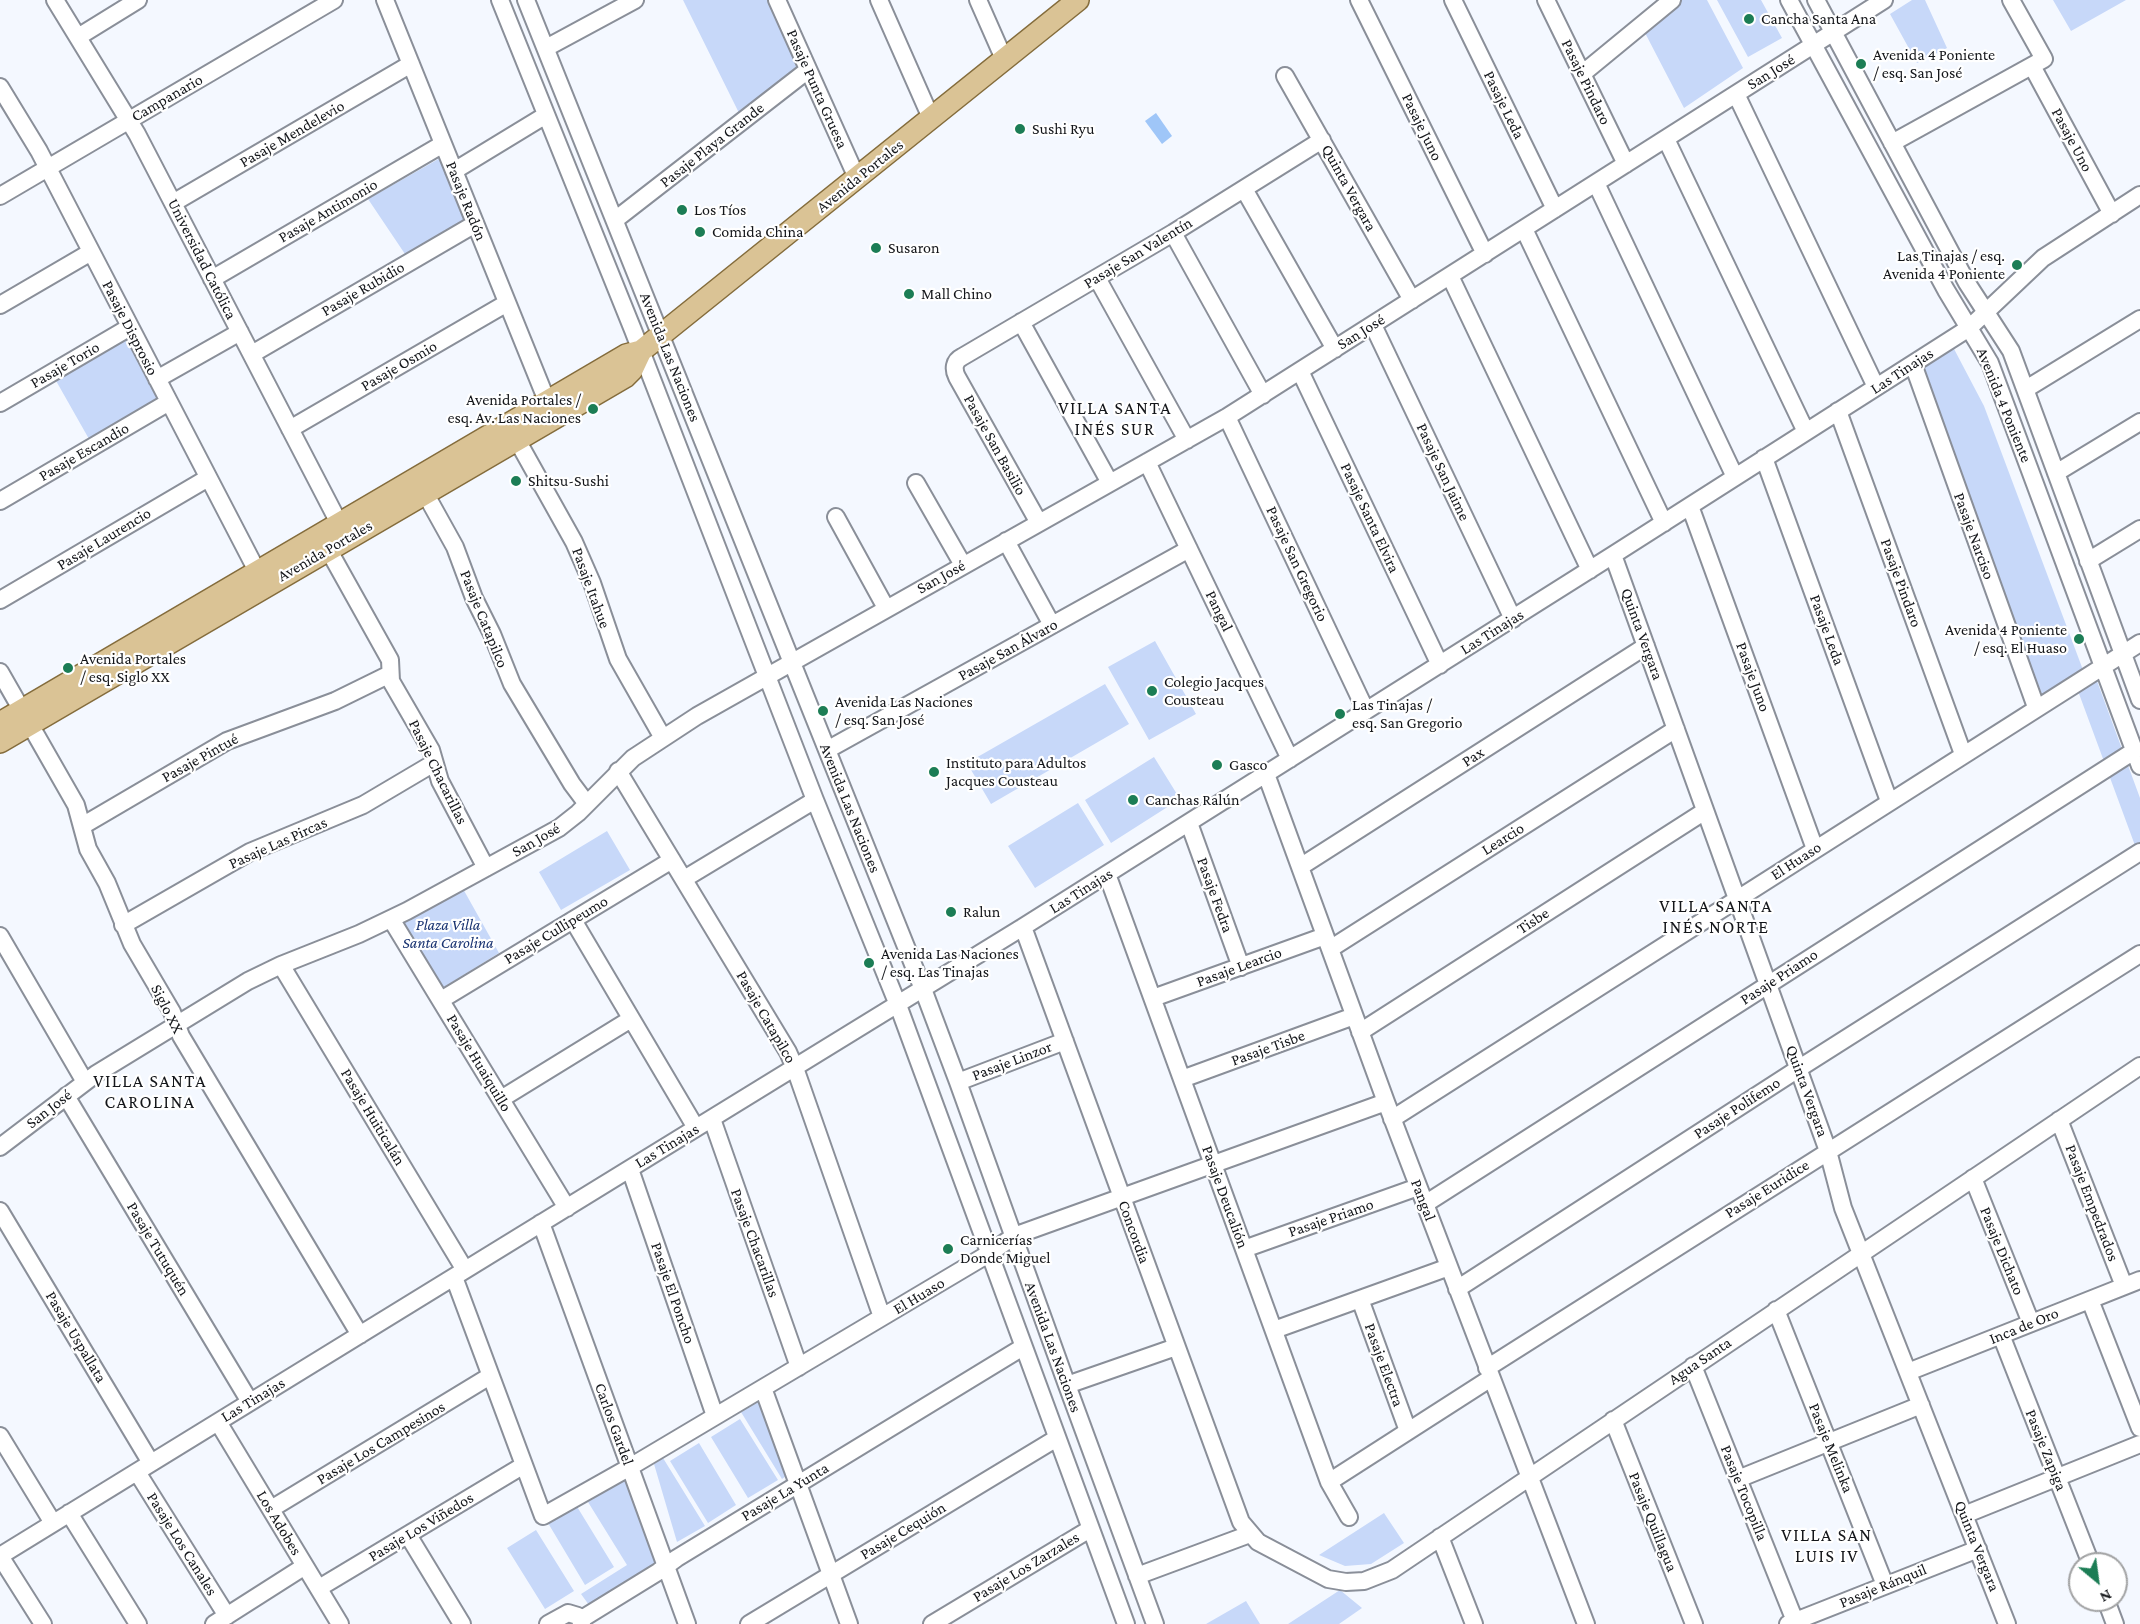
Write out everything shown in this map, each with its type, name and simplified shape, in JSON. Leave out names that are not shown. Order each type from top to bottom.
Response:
[{"type":"main road","name":"Avenida Portales","points":[[0,742],[26,718],[257,571],[626,355],[641,351],[1077,0]]},
{"type":"main road","name":"Avenida Portales","points":[[0,723],[26,718],[517,440],[625,377],[637,362],[641,351]]},
{"type":"street","name":"Universidad Católica","points":[[55,0],[129,120],[339,523]]},
{"type":"street","points":[[78,37],[138,0]]},
{"type":"street","name":"Campanario","points":[[0,196],[334,0]]},
{"type":"street","name":"Pasaje Radón","points":[[385,0],[547,401]]},
{"type":"street","name":"Avenida Las Naciones","points":[[500,0],[641,351],[897,1005],[1126,1624]]},
{"type":"street","name":"Avenida Las Naciones","points":[[526,0],[923,989],[1155,1624]]},
{"type":"street","points":[[546,48],[635,0]]},
{"type":"street","name":"Pasaje Punta Gruesa","points":[[777,0],[857,178]]},
{"type":"street","points":[[879,0],[931,118]]},
{"type":"street","points":[[978,0],[1004,59]]},
{"type":"street","name":"Pasaje Juno","points":[[1359,0],[1485,254]]},
{"type":"street","name":"Pasaje Leda","points":[[1453,0],[1555,209]]},
{"type":"street","name":"Pasaje Pindaro","points":[[1546,0],[1626,164]]},
{"type":"street","points":[[1582,74],[1672,0]]},
{"type":"street","name":"Avenida 4 Poniente","points":[[1789,0],[1952,300],[1983,350],[1997,381],[2137,759]]},
{"type":"street","name":"Avenida 4 Poniente","points":[[1816,0],[1967,283],[2011,351],[2140,700]]},
{"type":"street","name":"San José","points":[[0,1147],[85,1082],[248,981],[391,919],[559,828],[587,804],[633,758],[697,716],[1227,417],[1884,0]]},
{"type":"street","points":[[1892,143],[2044,59],[2011,0]]},
{"type":"street","name":"Pasaje Mendelevio","points":[[173,203],[411,64]]},
{"type":"street","points":[[530,74],[552,65]]},
{"type":"street","name":"Pasaje Uno","points":[[2032,66],[2112,213]]},
{"type":"street","name":"Pasaje Playa Grande","points":[[615,220],[808,70]]},
{"type":"street","name":"Quinta Vergara","points":[[1285,76],[1412,300]]},
{"type":"street","name":"Pasaje Disprosio","points":[[0,87],[48,168],[257,571]]},
{"type":"street","points":[[1736,94],[1876,387]]},
{"type":"street","points":[[454,171],[546,115]]},
{"type":"street","points":[[1666,139],[1806,432]]},
{"type":"street","name":"Pasaje San Valentín","points":[[955,365],[959,359],[1173,233],[1322,140]]},
{"type":"street","name":"Pasaje Antimonio","points":[[212,279],[443,144]]},
{"type":"street","points":[[1596,183],[1736,477]]},
{"type":"street","points":[[1244,189],[1335,349]]},
{"type":"street","name":"Las Tinajas","points":[[0,1556],[923,989],[1513,619],[1969,328],[2043,258],[2112,213],[2138,203]]},
{"type":"street","name":"Pasaje Rubidio","points":[[252,354],[475,224]]},
{"type":"street","points":[[1524,229],[1664,523]]},
{"type":"street","points":[[1173,233],[1263,395]]},
{"type":"street","points":[[0,305],[91,252]]},
{"type":"street","points":[[1450,276],[1590,570]]},
{"type":"street","points":[[1097,278],[1187,440]]},
{"type":"street","name":"Pasaje Osmio","points":[[291,429],[507,303]]},
{"type":"street","points":[[2026,389],[2140,319]]},
{"type":"street","points":[[1021,322],[1110,483]]},
{"type":"street","name":"Pasaje San Jaime","points":[[1373,325],[1513,619]]},
{"type":"street","name":"Pasaje Torio","points":[[0,403],[130,327]]},
{"type":"street","points":[[157,379],[240,332]]},
{"type":"street","name":"Pasaje Narciso","points":[[1912,364],[2036,707]]},
{"type":"street","name":"Pasaje San Basilio","points":[[955,365],[957,377],[1039,523]]},
{"type":"street","name":"Pasaje Santa Elvira","points":[[1300,371],[1440,665]]},
{"type":"street","name":"Pasaje Escandio","points":[[0,501],[169,402]]},
{"type":"street","name":"Pasaje Pindaro","points":[[1838,411],[1963,754]]},
{"type":"street","name":"Pasaje San Gregorio","points":[[1227,417],[1366,711]]},
{"type":"street","points":[[2056,473],[2140,422]]},
{"type":"street","name":"Pasaje Itahue","points":[[517,440],[574,542],[592,582],[618,659],[663,738]]},
{"type":"street","name":"Pasaje Leda","points":[[1764,458],[1889,801]]},
{"type":"street","name":"Pangal","points":[[1147,462],[1290,759]]},
{"type":"street","name":"Pasaje Laurencio","points":[[0,600],[208,478]]},
{"type":"street","points":[[916,483],[963,565]]},
{"type":"street","name":"Pasaje Catapilco","points":[[425,493],[455,547],[474,598],[492,634],[512,684],[572,784],[587,804]]},
{"type":"street","name":"Pasaje Juno","points":[[1690,506],[1815,849]]},
{"type":"street","points":[[836,517],[886,608]]},
{"type":"street","points":[[2088,561],[2140,529]]},
{"type":"street","points":[[1006,541],[1052,625]]},
{"type":"street","name":"Pasaje Chacarillas","points":[[328,549],[390,660],[391,681],[431,750],[440,781],[486,868]]},
{"type":"street","name":"Pasaje San Álvaro","points":[[827,750],[1189,549]]},
{"type":"street","name":"Quinta Vergara","points":[[1613,555],[1828,1150],[1842,1208],[2007,1624]]},
{"type":"street","name":"El Huaso","points":[[1392,1119],[2036,707],[2140,643]]},
{"type":"street","name":"Pax","points":[[1300,867],[1646,646]]},
{"type":"street","name":"Siglo XX","points":[[0,672],[76,805],[88,849],[107,883],[132,944],[172,1012],[181,1036],[360,1335]]},
{"type":"street","name":"Pasaje Pintué","points":[[82,826],[227,741],[335,701],[390,674]]},
{"type":"street","name":"Learcio","points":[[1328,943],[1676,729]]},
{"type":"street","name":"Pasaje Priamo","points":[[1425,1204],[1768,985],[2137,759]]},
{"type":"street","name":"Pasaje Las Pircas","points":[[123,925],[250,852],[363,805],[434,763]]},
{"type":"street","name":"Pasaje Catapilco","points":[[618,771],[788,1052],[882,1317]]},
{"type":"street","name":"Pangal","points":[[1266,774],[1392,1119],[1586,1624]]},
{"type":"street","points":[[684,879],[815,800]]},
{"type":"street","name":"Tisbe","points":[[1357,1024],[1705,811]]},
{"type":"street","name":"Pasaje Fedra","points":[[1189,823],[1241,967]]},
{"type":"street","name":"Pasaje Polifemo","points":[[1457,1289],[2140,852]]},
{"type":"street","name":"Pasaje Cullipeumo","points":[[441,1000],[672,860]]},
{"type":"street","name":"Pasaje Deucalión","points":[[1107,874],[1329,1482],[1348,1517]]},
{"type":"street","name":"Pasaje Huaiquillo","points":[[391,919],[567,1208]]},
{"type":"street","points":[[573,920],[696,1128]]},
{"type":"street","name":"Concordia","points":[[1023,927],[1238,1514],[1250,1534]]},
{"type":"street","points":[[0,936],[85,1082]]},
{"type":"street","name":"Pasaje Learcio","points":[[1153,998],[1241,967],[1328,943]]},
{"type":"street","name":"Pasaje Euridice","points":[[1329,1482],[1408,1431],[1489,1373],[1828,1150],[2140,954]]},
{"type":"street","name":"Pasaje Huiticalán","points":[[281,965],[460,1274],[490,1376],[543,1516]]},
{"type":"street","points":[[501,1099],[631,1019]]},
{"type":"street","name":"Pasaje Tisbe","points":[[1182,1079],[1357,1024]]},
{"type":"street","name":"Pasaje Linzor","points":[[958,1082],[1065,1041]]},
{"type":"street","name":"Agua Santa","points":[[1250,1534],[1267,1547],[1319,1575],[1346,1582],[1364,1581],[1383,1575],[2140,1066]]},
{"type":"street","name":"Pasaje Tutuquén","points":[[66,1096],[250,1402]]},
{"type":"street","name":"El Huaso","points":[[543,1516],[799,1367],[990,1253],[1014,1236],[1386,1102]]},
{"type":"street","name":"Pasaje Chacarillas","points":[[712,1119],[799,1367]]},
{"type":"street","name":"Pasaje Empedrados","points":[[2060,1120],[2132,1283]]},
{"type":"street","name":"Pasaje El Poncho","points":[[630,1169],[715,1416]]},
{"type":"street","name":"Pasaje Dichato","points":[[1972,1178],[2031,1323]]},
{"type":"street","name":"Pasaje Priamo","points":[[1244,1249],[1418,1187]]},
{"type":"street","name":"Pasaje Uspallata","points":[[0,1211],[144,1467]]},
{"type":"street","name":"Carlos Gardel","points":[[542,1223],[687,1624]]},
{"type":"street","points":[[1274,1330],[1449,1267]]},
{"type":"street","name":"Inca de Oro","points":[[1908,1372],[2132,1283]]},
{"type":"street","name":"Pasaje Electra","points":[[1360,1299],[1408,1431]]},
{"type":"street","points":[[2090,1300],[2140,1428]]},
{"type":"street","name":"Pasaje Melinka","points":[[1776,1310],[1885,1585]]},
{"type":"street","name":"Pasaje Zapiga","points":[[2001,1335],[2086,1552]]},
{"type":"street","name":"Pasaje La Yunta","points":[[548,1624],[568,1613],[573,1613],[581,1622],[666,1566],[1023,1347]]},
{"type":"street","points":[[1066,1385],[1176,1347]]},
{"type":"street","name":"Pasaje Tocopilla","points":[[1693,1366],[1792,1623]]},
{"type":"street","name":"Pasaje Los Campesinos","points":[[271,1509],[490,1376]]},
{"type":"street","points":[[763,1388],[849,1624]]},
{"type":"street","points":[[1738,1479],[1921,1405]]},
{"type":"street","name":"Pasaje Quillagua","points":[[1613,1419],[1694,1624]]},
{"type":"street","name":"Los Adobes","points":[[218,1422],[340,1624]]},
{"type":"street","points":[[0,1436],[53,1523]]},
{"type":"street","name":"Pasaje Cequión","points":[[749,1624],[1057,1438]]},
{"type":"street","points":[[1964,1515],[2140,1444]]},
{"type":"street","name":"Pasaje Los Viñedos","points":[[319,1588],[524,1465]]},
{"type":"street","name":"Pasaje Los Canales","points":[[144,1467],[221,1620]]},
{"type":"street","points":[[69,1514],[138,1624]]},
{"type":"street","name":"Pasaje Los Zarzales","points":[[932,1624],[1090,1529]]},
{"type":"street","points":[[1137,1576],[1250,1534]]},
{"type":"street","points":[[408,1535],[462,1624]]},
{"type":"street","points":[[1440,1537],[1474,1624]]},
{"type":"street","name":"Pasaje Ránquil","points":[[1792,1623],[1978,1549]]},
{"type":"street","points":[[0,1556],[43,1624]]},
{"type":"street","points":[[221,1620],[305,1566]]},
{"type":"green space","points":[[683,0],[773,0],[803,68],[740,115]]},
{"type":"green space","points":[[1678,0],[1707,0],[1743,68],[1684,108],[1643,29]]},
{"type":"green space","name":"Cancha Santa Ana","points":[[1717,0],[1761,0],[1782,38],[1748,57]]},
{"type":"green space","points":[[1912,0],[1925,0],[1947,48],[1917,63],[1890,14]]},
{"type":"green space","points":[[2053,0],[2126,0],[2071,31]]},
{"type":"green space","points":[[442,157],[468,219],[407,257],[368,199]]},
{"type":"green space","points":[[128,338],[162,398],[89,439],[55,379]]},
{"type":"green space","points":[[1953,347],[1984,406],[2083,670],[2042,695],[1920,369]]},
{"type":"green space","name":"Colegio Jacques Cousteau","points":[[1155,641],[1196,714],[1149,740],[1108,667]]},
{"type":"green space","points":[[2097,681],[2140,798],[2140,859],[2078,691]]},
{"type":"green space","points":[[1105,684],[1129,724],[991,804],[967,763]]},
{"type":"green space","name":"Canchas Ralún","points":[[1154,757],[1180,799],[1111,843],[1085,800]]},
{"type":"green space","points":[[1078,803],[1104,845],[1035,888],[1008,846]]},
{"type":"green space","points":[[607,831],[630,870],[561,910],[539,872]]},
{"type":"green space","name":"Plaza Villa Santa Carolina","points":[[462,887],[499,953],[441,989],[400,921]]},
{"type":"green space","points":[[762,1400],[789,1474],[782,1479],[741,1412]]},
{"type":"green space","points":[[740,1419],[778,1480],[748,1498],[711,1437]]},
{"type":"green space","points":[[699,1443],[736,1505],[708,1523],[670,1461]]},
{"type":"green space","points":[[663,1458],[705,1526],[677,1542],[654,1464]]},
{"type":"green space","points":[[628,1477],[656,1562],[589,1605],[581,1594],[627,1565],[588,1502]]},
{"type":"green space","points":[[576,1505],[614,1567],[585,1585],[548,1523]]},
{"type":"green space","points":[[1384,1513],[1404,1543],[1371,1564],[1345,1566],[1319,1555]]},
{"type":"green space","points":[[536,1530],[574,1591],[545,1609],[507,1548]]},
{"type":"green space","points":[[1340,1590],[1362,1608],[1339,1624],[1288,1624]]},
{"type":"green space","points":[[1246,1601],[1260,1624],[1206,1624]]},
{"type":"shaded area","points":[[1156,113],[1172,136],[1162,144],[1145,121]]},
{"type":"place","name":"Cancha Santa Ana","points":[[1749,19]]},
{"type":"place","name":"Avenida 4 Poniente / esq. San José","points":[[1861,64]]},
{"type":"place","name":"Sushi Ryu","points":[[1020,129]]},
{"type":"place","name":"Los Tíos","points":[[682,210]]},
{"type":"place","name":"Comida China","points":[[700,232]]},
{"type":"place","name":"Susaron","points":[[876,248]]},
{"type":"place","name":"Las Tinajas / esq. Avenida 4 Poniente","points":[[2017,265]]},
{"type":"place","name":"Mall Chino","points":[[909,294]]},
{"type":"place","name":"Avenida Portales / esq. Av. Las Naciones","points":[[593,409]]},
{"type":"place","name":"Shitsu-Sushi","points":[[516,481]]},
{"type":"place","name":"Avenida 4 Poniente / esq. El Huaso","points":[[2079,639]]},
{"type":"place","name":"Avenida Portales / esq. Siglo XX","points":[[68,668]]},
{"type":"place","name":"Colegio Jacques Cousteau","points":[[1152,691]]},
{"type":"place","name":"Avenida Las Naciones / esq. San José","points":[[823,711]]},
{"type":"place","name":"Las Tinajas / esq. San Gregorio","points":[[1340,714]]},
{"type":"place","name":"Gasco","points":[[1217,765]]},
{"type":"place","name":"Instituto para Adultos Jacques Cousteau","points":[[934,772]]},
{"type":"place","name":"Canchas Ralún","points":[[1133,800]]},
{"type":"place","name":"Ralun","points":[[951,912]]},
{"type":"place","name":"Avenida Las Naciones / esq. Las Tinajas","points":[[869,963]]},
{"type":"place","name":"Carnicerías Donde Miguel","points":[[948,1249]]},
{"type":"district","name":"VILLA SANTA INÉS SUR","points":[[1115,418]]},
{"type":"district","name":"VILLA SANTA INÉS NORTE","points":[[1716,916]]},
{"type":"district","name":"VILLA SANTA CAROLINA","points":[[150,1091]]},
{"type":"district","name":"VILLA SAN LUIS IV","points":[[1827,1546]]}]
